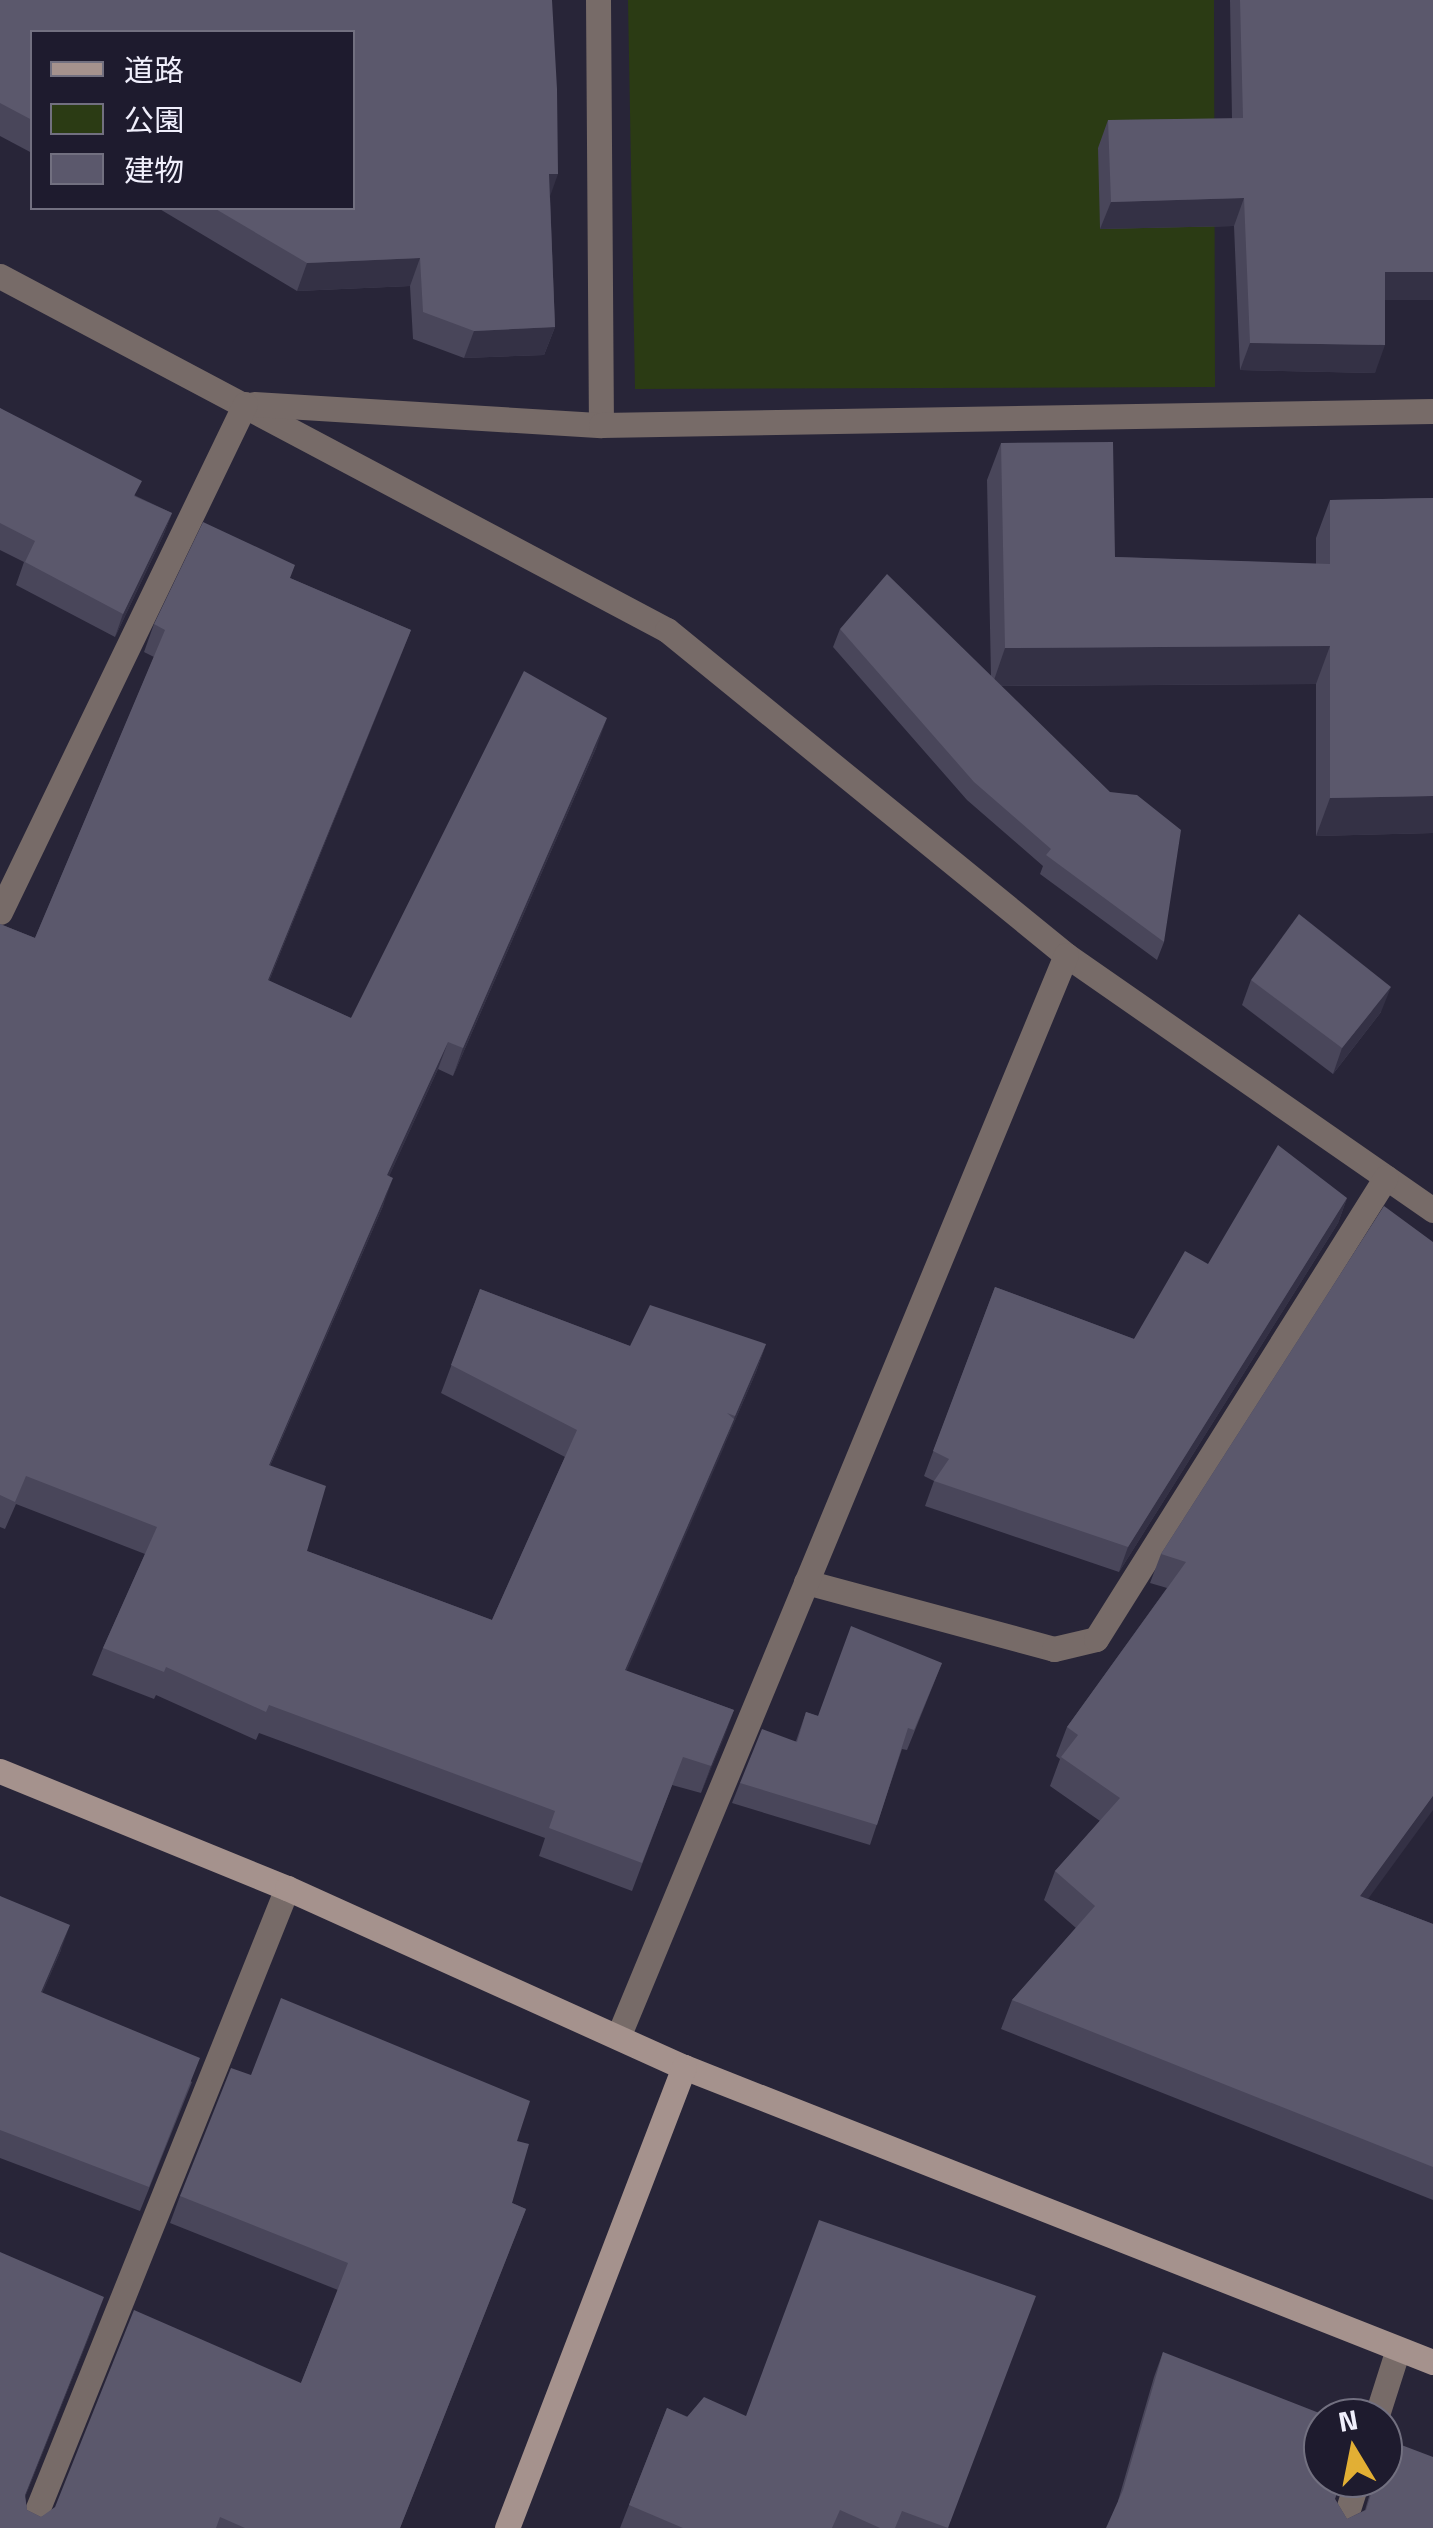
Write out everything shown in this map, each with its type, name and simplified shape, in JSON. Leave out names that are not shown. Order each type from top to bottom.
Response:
[{"type":"street","points":[[598,0],[601,424]]},
{"type":"street","points":[[0,276],[667,630],[1066,955],[1433,1210]]},
{"type":"street","points":[[246,404],[601,424],[1433,412]]},
{"type":"street","points":[[1,906],[246,404]]},
{"type":"street","points":[[618,2037],[1066,955]]},
{"type":"street","points":[[806,1582],[1054,1649],[1096,1639],[1386,1177]]},
{"type":"street","points":[[0,1771],[286,1888],[684,2067],[1433,2362]]},
{"type":"street","points":[[30,2528],[286,1888]]},
{"type":"street","points":[[507,2528],[684,2067]]},
{"type":"street","points":[[1382,2398],[1398,2349]]},
{"type":"street","points":[[1342,2528],[1352,2498]]},
{"type":"green space","points":[[628,0],[1214,0],[1215,387],[635,389]]},
{"type":"building","points":[[0,0],[552,0],[558,174],[549,174],[555,327],[474,331],[423,312],[420,258],[307,263],[217,210],[355,210],[355,30],[30,30],[30,119],[0,103]]},
{"type":"building","points":[[1240,0],[1433,0],[1433,272],[1385,272],[1385,345],[1250,343],[1244,198],[1111,202],[1108,120],[1243,118]]},
{"type":"building","points":[[0,408],[142,481],[134,496],[172,513],[123,614],[25,562],[35,541],[0,523]]},
{"type":"building","points":[[1113,442],[1115,557],[1330,564],[1330,500],[1433,498],[1433,796],[1330,798],[1330,646],[1005,648],[1001,443]]},
{"type":"building","points":[[203,522],[295,565],[290,578],[411,630],[268,980],[351,1018],[524,671],[607,718],[463,1048],[448,1042],[387,1175],[393,1178],[269,1465],[326,1486],[307,1551],[492,1620],[577,1430],[451,1365],[480,1289],[630,1346],[650,1305],[766,1344],[735,1416],[727,1413],[734,1419],[625,1670],[734,1710],[711,1766],[683,1757],[642,1863],[549,1828],[555,1811],[269,1705],[266,1712],[166,1667],[164,1672],[103,1648],[157,1527],[26,1476],[15,1502],[0,1495],[0,924],[35,938],[165,630],[154,624]]},
{"type":"building","points":[[887,574],[1110,792],[1137,795],[1181,830],[1164,942],[1046,855],[1051,849],[974,782],[840,629]]},
{"type":"building","points":[[1299,914],[1391,987],[1342,1048],[1251,980]]},
{"type":"building","points":[[1278,1145],[1347,1198],[1128,1547],[934,1481],[949,1459],[933,1451],[995,1287],[1134,1339],[1185,1251],[1208,1264]]},
{"type":"building","points":[[1384,1206],[1433,1242],[1433,1796],[1360,1896],[1433,1924],[1433,2167],[1012,2000],[1095,1906],[1055,1871],[1120,1798],[1061,1757],[1078,1735],[1067,1727],[1186,1562],[1161,1554]]},
{"type":"building","points":[[851,1626],[942,1663],[914,1730],[908,1728],[877,1825],[740,1783],[762,1729],[797,1742],[806,1712],[818,1716]]},
{"type":"building","points":[[0,1896],[70,1925],[41,1992],[200,2058],[149,2187],[0,2130]]},
{"type":"building","points":[[281,1998],[530,2101],[517,2141],[529,2144],[512,2203],[526,2209],[400,2528],[245,2528],[220,2517],[216,2528],[0,2528],[0,2252],[104,2297],[25,2495],[27,2510],[41,2517],[55,2507],[134,2310],[301,2383],[348,2263],[180,2196],[231,2068],[251,2075]]},
{"type":"building","points":[[819,2220],[1036,2296],[948,2528],[902,2511],[895,2528],[880,2528],[840,2510],[832,2528],[683,2528],[629,2505],[667,2408],[687,2417],[704,2397],[746,2416]]},
{"type":"building","points":[[1163,2352],[1303,2407],[1303,2498],[1335,2498],[1347,2519],[1366,2510],[1370,2498],[1403,2498],[1403,2446],[1433,2457],[1433,2528],[1106,2528],[1123,2490]]}]
